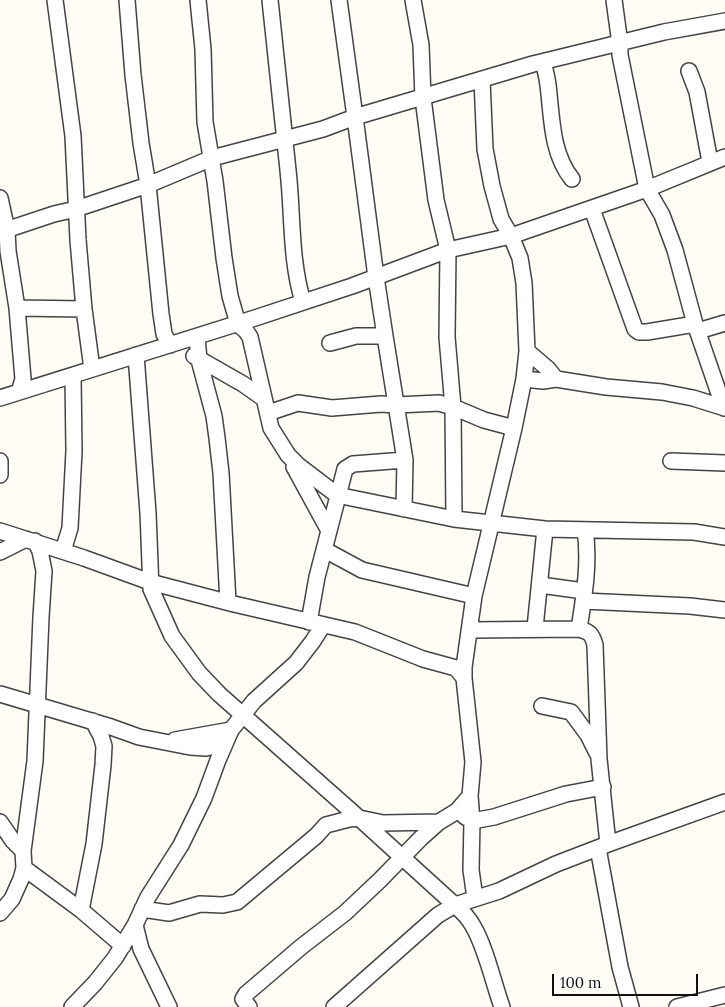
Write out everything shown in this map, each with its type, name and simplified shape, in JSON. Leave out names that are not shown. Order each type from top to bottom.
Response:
[{"type":"street","points":[[55,0],[73,136],[76,209],[84,309],[92,369]]},
{"type":"street","points":[[127,0],[137,114],[148,185],[164,334],[198,360],[243,384],[274,411],[298,403],[332,408],[380,404],[439,403],[453,406],[484,420],[514,428]]},
{"type":"street","points":[[198,0],[203,49],[205,122],[212,158],[230,296],[238,324],[250,337],[271,428],[288,455],[329,531]]},
{"type":"street","points":[[270,0],[285,140],[293,251],[298,286],[303,302]]},
{"type":"street","points":[[340,0],[376,278],[406,460],[404,509]]},
{"type":"street","points":[[413,0],[421,45],[423,98],[436,200],[448,250],[448,337],[453,406],[454,520]]},
{"type":"street","points":[[614,0],[620,55],[647,189],[662,215],[675,250],[696,328],[725,408]]},
{"type":"street","points":[[4,239],[54,214],[76,209],[148,185],[212,158],[323,129],[355,117],[543,62],[664,32],[725,21]]},
{"type":"street","points":[[543,62],[548,84],[550,115],[557,146],[563,168],[572,179]]},
{"type":"street","points":[[0,398],[24,386],[73,376],[238,324],[376,278],[448,250],[511,236],[647,189],[718,159],[689,71]]},
{"type":"street","points":[[475,898],[471,870],[472,821],[470,796],[472,762],[462,668],[470,630],[474,596],[514,428],[528,352],[524,283],[520,258],[511,236],[501,219],[485,149],[482,80]]},
{"type":"street","points":[[0,198],[4,239],[17,308],[24,386]]},
{"type":"street","points":[[592,209],[635,328],[639,332],[696,328],[725,323]]},
{"type":"street","points":[[17,308],[84,309]]},
{"type":"street","points":[[330,342],[356,336],[385,336]]},
{"type":"street","points":[[197,337],[198,360],[214,416],[217,438],[221,474],[228,602]]},
{"type":"street","points":[[528,352],[548,369],[556,379]]},
{"type":"street","points":[[136,356],[146,485],[150,582],[153,596],[172,636],[199,673],[219,694],[455,904],[474,927],[502,1007]]},
{"type":"street","points":[[73,376],[74,451],[70,528],[84,558]]},
{"type":"street","points":[[524,379],[543,381],[556,379],[606,387],[680,395],[725,408]]},
{"type":"street","points":[[288,455],[308,474],[337,495],[454,520],[545,529],[694,532],[725,537]]},
{"type":"street","points":[[72,1007],[115,958],[135,925],[148,897],[182,845],[194,821],[231,730],[254,701],[296,663],[313,641],[325,550],[337,495],[345,469],[353,464],[406,460]]},
{"type":"street","points":[[0,461],[0,476]]},
{"type":"street","points":[[671,462],[725,463]]},
{"type":"street","points":[[44,572],[70,528]]},
{"type":"street","points":[[534,628],[545,529]]},
{"type":"street","points":[[579,629],[590,530]]},
{"type":"street","points":[[0,531],[150,582],[355,632],[423,659],[462,668]]},
{"type":"street","points":[[0,552],[30,540]]},
{"type":"street","points":[[0,913],[12,899],[24,868],[23,851],[35,762],[44,572],[40,551],[30,540]]},
{"type":"street","points":[[325,550],[362,570],[474,596]]},
{"type":"street","points":[[540,586],[584,596],[725,610]]},
{"type":"street","points":[[470,630],[579,629],[592,635],[595,645],[599,759],[603,787],[603,846],[620,967],[631,1007]]},
{"type":"street","points":[[0,694],[139,737],[190,747],[206,748],[224,744]]},
{"type":"street","points":[[542,706],[570,712],[588,735],[599,759]]},
{"type":"street","points":[[81,910],[94,844],[103,764],[104,746],[93,722]]},
{"type":"street","points":[[164,742],[231,730]]},
{"type":"street","points":[[206,748],[218,760]]},
{"type":"street","points":[[457,811],[472,821],[494,817],[566,794],[603,787]]},
{"type":"street","points":[[242,1004],[277,967],[345,913],[402,856],[439,822],[457,811],[470,796]]},
{"type":"street","points":[[334,1007],[438,915],[455,904],[505,888],[556,864],[725,802]]},
{"type":"street","points":[[142,909],[169,913],[200,904],[223,905],[236,902],[316,836],[326,825],[360,818],[383,823],[439,822]]},
{"type":"street","points":[[0,822],[13,841],[23,851]]},
{"type":"street","points":[[24,868],[81,910],[123,946]]},
{"type":"street","points":[[135,925],[141,949],[169,1007]]},
{"type":"street","points":[[678,1007],[725,995]]}]
